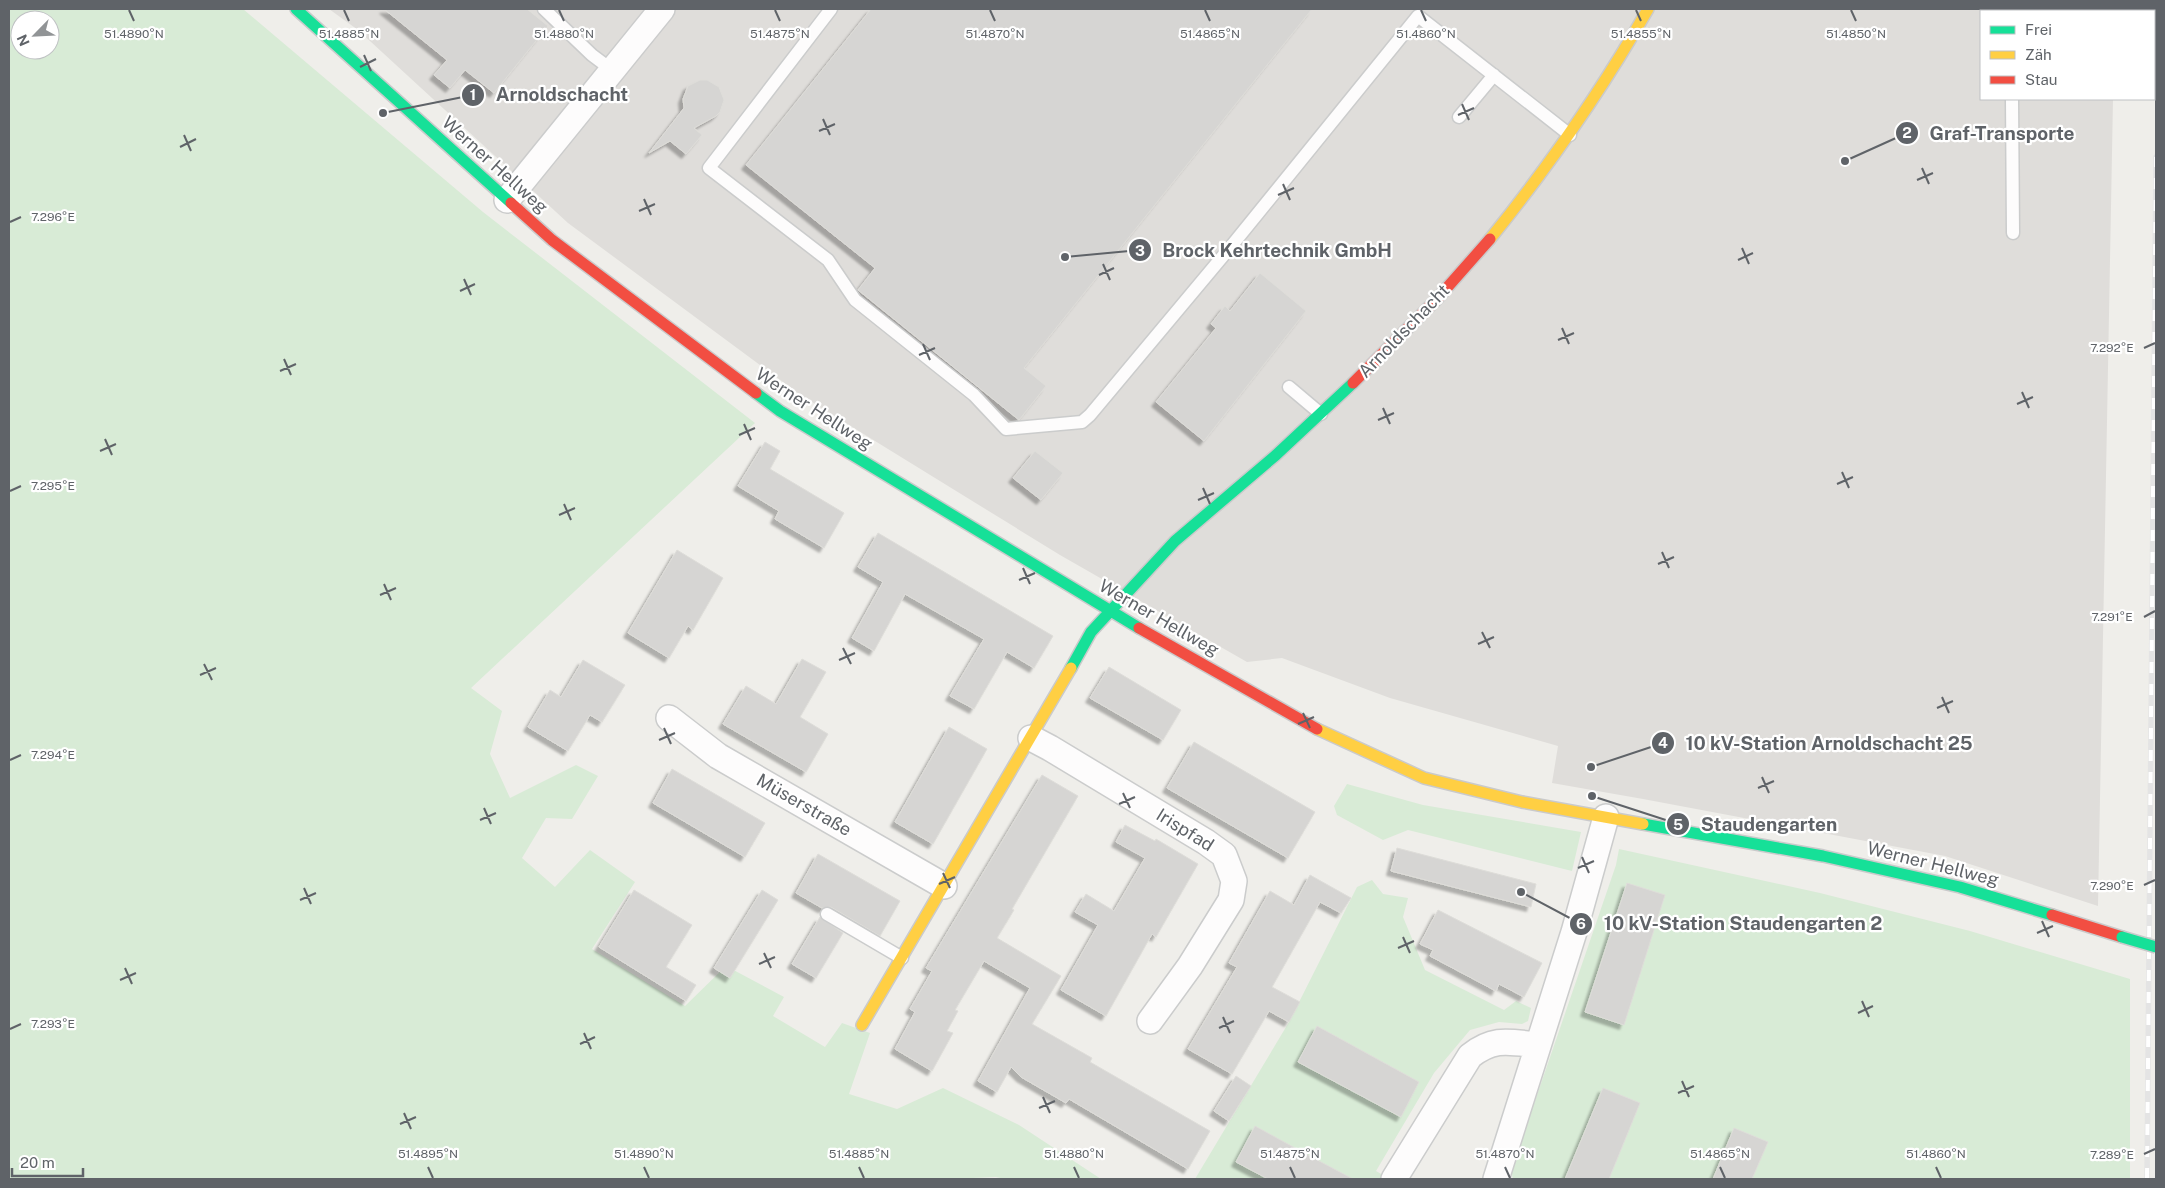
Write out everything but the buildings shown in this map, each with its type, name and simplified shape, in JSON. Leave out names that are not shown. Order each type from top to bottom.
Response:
[{"type":"main road","name":"Werner Hellweg","points":[[296,9],[552,240],[594,274],[780,411],[1110,611],[1331,737],[1402,770],[1424,778],[1522,802],[1823,856],[1960,887],[2156,948]]},
{"type":"main road","name":"Arnoldschacht","points":[[1110,611],[1174,542],[1321,414],[1402,335],[1483,248],[1570,135],[1624,51],[1648,9]]},
{"type":"main road","points":[[862,1025],[1031,738],[1091,632],[1110,611]]},
{"type":"street","points":[[507,200],[662,9]]},
{"type":"street","name":"Müserstraße","points":[[669,718],[718,756],[944,886]]},
{"type":"street","name":"Irispfad","points":[[1031,738],[1198,837],[1224,855],[1234,881],[1231,900],[1190,966],[1150,1021]]},
{"type":"street","points":[[1496,1179],[1574,932],[1606,817]]},
{"type":"street","points":[[1394,1179],[1470,1056],[1483,1046],[1508,1041],[1538,1045]]},
{"type":"lane","points":[[544,9],[592,55],[612,70]]},
{"type":"lane","points":[[830,9],[709,168],[828,260],[855,300],[974,395],[1006,429],[1082,422],[1090,416],[1233,244],[1418,16],[1570,135]]},
{"type":"lane","points":[[1459,117],[1494,75]]},
{"type":"lane","points":[[2012,100],[2013,233]]},
{"type":"lane","points":[[1289,387],[1321,414]]},
{"type":"lane","points":[[828,914],[902,958]]},
{"type":"shaded area","points":[[329,9],[2115,9],[1980,10],[1980,100],[2113,100],[2098,906],[1945,856],[1552,783],[1558,746],[1390,698],[1282,658],[1247,662],[1060,555],[802,396],[568,223],[358,30]]},
{"type":"green space","points":[[9,9],[243,9],[483,212],[755,423],[471,688],[502,711],[490,754],[510,798],[576,765],[598,776],[572,819],[546,818],[522,858],[555,887],[590,850],[635,882],[592,949],[685,1006],[726,966],[784,997],[773,1016],[825,1047],[842,1023],[870,1033],[849,1094],[897,1109],[943,1088],[1019,1125],[1101,1179],[1005,1179],[996,1177],[950,1179],[9,1179]]},
{"type":"green space","points":[[1347,784],[1423,805],[1581,832],[1572,871],[1408,830],[1383,840],[1337,815],[1334,806]]},
{"type":"green space","points":[[1619,849],[1820,893],[1970,931],[2130,979],[2130,1179],[1513,1179],[1511,1171],[1616,865]]},
{"type":"green space","points":[[1372,880],[1383,894],[1408,898],[1403,917],[1425,970],[1504,1010],[1516,1001],[1531,1008],[1528,1021],[1522,1024],[1499,1022],[1470,1030],[1434,1073],[1376,1171],[1390,1179],[1195,1179],[1289,1022],[1357,887]]},
{"type":"railway","points":[[2147,1179],[2156,157]]},
{"type":"traffic: fast","points":[[296,9],[511,203]]},
{"type":"traffic: fast","points":[[1071,668],[1091,632],[1175,541],[1276,455],[1353,383]]},
{"type":"traffic: fast","points":[[756,393],[780,411],[1139,628]]},
{"type":"traffic: fast","points":[[1643,824],[1823,856],[1960,887],[2052,915]]},
{"type":"traffic: fast","points":[[2122,937],[2156,947]]},
{"type":"traffic: slow","points":[[1490,239],[1574,127],[1648,9]]},
{"type":"traffic: slow","points":[[862,1025],[1071,668]]},
{"type":"traffic: slow","points":[[1317,729],[1424,778],[1522,802],[1643,824]]},
{"type":"traffic: jam","points":[[511,203],[552,240],[756,393]]},
{"type":"traffic: jam","points":[[1353,383],[1437,299],[1490,239]]},
{"type":"traffic: jam","points":[[1139,628],[1317,729]]},
{"type":"traffic: jam","points":[[2052,915],[2122,937]]},
{"type":"place","name":"Arnoldschacht","points":[[383,113]]},
{"type":"place","name":"Graf-Transporte","points":[[1845,161]]},
{"type":"place","name":"Brock Kehrtechnik GmbH","points":[[1065,257]]},
{"type":"place","name":"10 kV-Station Arnoldschacht 25","points":[[1591,767]]},
{"type":"place","name":"Staudengarten","points":[[1592,796]]},
{"type":"place","name":"10 kV-Station Staudengarten 2","points":[[1521,892]]}]
